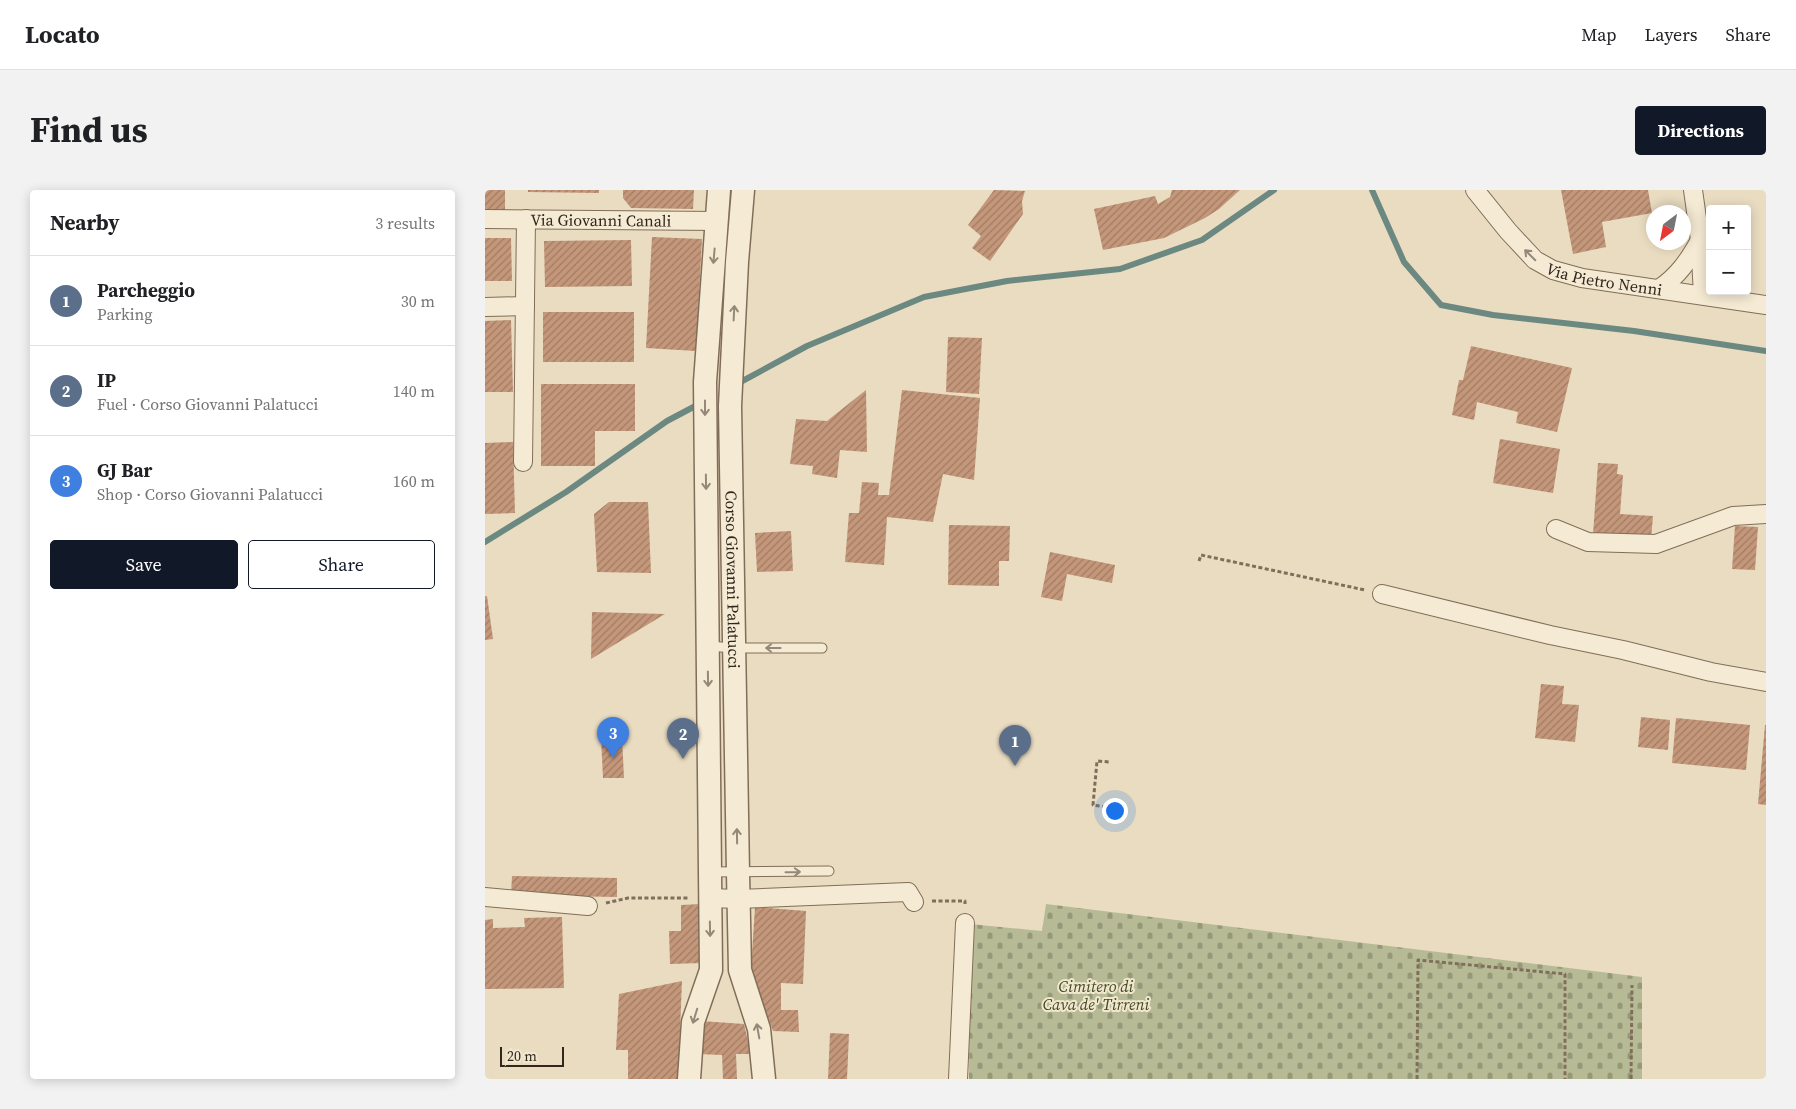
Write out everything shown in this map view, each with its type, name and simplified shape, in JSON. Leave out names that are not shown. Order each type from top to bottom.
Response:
[{"type":"street","name":"Corso Giovanni Palatucci","points":[[689,1079],[693,1022],[711,970],[705,382],[719,190]]},
{"type":"street","name":"Corso Giovanni Palatucci","points":[[743,190],[730,406],[737,873],[740,970],[759,1029],[764,1079]]},
{"type":"street","name":"Via Pietro Nenni","points":[[1475,190],[1508,232],[1535,260],[1553,270],[1582,278],[1703,295],[1730,296],[1766,305]]},
{"type":"street","points":[[1693,190],[1703,295]]},
{"type":"street","name":"Via Giovanni Canali","points":[[485,219],[717,222]]},
{"type":"street","points":[[523,462],[526,219]]},
{"type":"street","points":[[717,222],[740,222]]},
{"type":"street","points":[[1660,288],[1671,281],[1689,260],[1699,240]]},
{"type":"street","points":[[1699,240],[1706,252]]},
{"type":"street","points":[[485,306],[525,306]]},
{"type":"street","points":[[705,443],[732,452]]},
{"type":"street","points":[[1555,529],[1588,542],[1655,544],[1733,516],[1766,514]]},
{"type":"street","points":[[706,519],[732,518]]},
{"type":"street","points":[[1383,594],[1711,672],[1766,682]]},
{"type":"street","points":[[710,898],[738,899],[908,892],[914,902]]},
{"type":"street","points":[[485,897],[588,906]]},
{"type":"street","points":[[958,1079],[965,922]]},
{"type":"street","points":[[711,970],[740,970]]},
{"type":"lane","points":[[707,646],[735,648],[822,648]]},
{"type":"lane","points":[[709,872],[829,872]]},
{"type":"path","points":[[1199,561],[1201,555],[1383,594]]},
{"type":"path","points":[[1106,807],[1093,806],[1097,761],[1110,762]]},
{"type":"path","points":[[588,906],[628,898],[710,898]]},
{"type":"path","points":[[914,902],[965,901],[965,922]]},
{"type":"path","points":[[1417,1079],[1418,960],[1565,974],[1565,1079]]},
{"type":"path","points":[[1631,1079],[1632,985]]},
{"type":"green space","name":"Cimitero di Cava de' Tirreni","points":[[1046,904],[1642,977],[1642,1079],[969,1079],[970,924],[1042,931]]},
{"type":"building","points":[[485,190],[505,190],[505,214],[485,214]]},
{"type":"building","points":[[528,190],[599,190],[599,193],[528,192]]},
{"type":"building","points":[[623,190],[694,190],[693,209],[631,208],[623,198]]},
{"type":"building","points":[[994,190],[1025,191],[1022,201],[1023,214],[990,261],[972,248],[981,236],[968,225]]},
{"type":"building","points":[[1172,190],[1240,190],[1219,209],[1205,218],[1164,238],[1103,250],[1094,209],[1155,196],[1158,204],[1170,197]]},
{"type":"building","points":[[1561,190],[1648,190],[1651,205],[1646,205],[1646,214],[1602,222],[1606,247],[1573,254]]},
{"type":"building","points":[[652,237],[702,239],[696,351],[646,348]]},
{"type":"building","points":[[485,238],[511,238],[512,281],[485,281]]},
{"type":"building","points":[[631,240],[632,286],[545,287],[544,241]]},
{"type":"building","points":[[543,312],[634,312],[634,362],[543,362]]},
{"type":"building","points":[[511,320],[513,392],[485,392],[485,321]]},
{"type":"building","points":[[948,337],[982,338],[979,394],[946,392]]},
{"type":"building","points":[[1471,346],[1572,368],[1557,432],[1516,423],[1518,412],[1477,402],[1474,420],[1452,415],[1459,380],[1463,380]]},
{"type":"building","points":[[541,384],[635,384],[635,431],[595,431],[595,466],[541,466]]},
{"type":"building","points":[[866,390],[867,452],[840,450],[837,478],[812,474],[813,466],[790,464],[796,419],[827,421]]},
{"type":"building","points":[[902,390],[980,398],[974,480],[943,474],[933,522],[887,517],[884,565],[845,562],[849,513],[859,513],[862,482],[879,483],[878,495],[889,495]]},
{"type":"building","points":[[1500,439],[1560,449],[1553,493],[1493,483]]},
{"type":"building","points":[[513,442],[515,513],[485,514],[485,443]]},
{"type":"building","points":[[1598,463],[1618,464],[1617,474],[1623,475],[1620,514],[1653,516],[1651,539],[1593,535]]},
{"type":"building","points":[[609,502],[648,502],[651,573],[597,572],[594,514]]},
{"type":"building","points":[[949,525],[1010,526],[1009,561],[999,561],[999,586],[948,585]]},
{"type":"building","points":[[1735,526],[1758,527],[1755,570],[1732,569]]},
{"type":"building","points":[[791,531],[793,571],[757,572],[755,533]]},
{"type":"building","points":[[1050,552],[1115,565],[1112,583],[1067,574],[1062,601],[1041,597]]},
{"type":"building","points":[[485,596],[487,596],[493,639],[485,640]]},
{"type":"building","points":[[592,612],[665,614],[591,659]]},
{"type":"building","points":[[1541,684],[1564,686],[1562,704],[1579,705],[1575,742],[1535,738]]},
{"type":"building","points":[[1641,717],[1670,720],[1668,750],[1638,747]]},
{"type":"building","points":[[1676,718],[1750,725],[1746,770],[1672,763]]},
{"type":"building","points":[[1766,725],[1766,805],[1758,804]]},
{"type":"building","points":[[622,737],[624,778],[603,778],[601,738]]},
{"type":"building","points":[[512,876],[617,878],[617,897],[511,895]]},
{"type":"building","points":[[701,904],[703,963],[670,964],[669,931],[681,931],[681,905]]},
{"type":"building","points":[[755,907],[806,911],[803,984],[781,983],[781,1010],[798,1010],[799,1032],[773,1031],[751,969]]},
{"type":"building","points":[[562,917],[564,988],[485,989],[485,920],[493,919],[493,928],[525,927],[524,918]]},
{"type":"building","points":[[682,981],[678,1079],[628,1079],[628,1050],[616,1050],[619,994]]},
{"type":"building","points":[[701,1021],[744,1024],[751,1054],[736,1054],[737,1079],[723,1079],[722,1055],[698,1054]]},
{"type":"building","points":[[830,1033],[849,1034],[847,1079],[828,1079]]},
{"type":"waterway","points":[[735,385],[807,346],[924,297],[1007,281],[1120,269],[1202,240],[1274,190]]},
{"type":"waterway","points":[[1372,190],[1404,262],[1441,305],[1493,315],[1634,331],[1766,351]]},
{"type":"waterway","points":[[485,542],[566,492],[667,421],[701,403]]},
{"type":"place","name":"GJ Bar","points":[[613,758]]},
{"type":"place","name":"IP","points":[[683,759]]},
{"type":"place","name":"Parcheggio","points":[[1015,766]]}]
